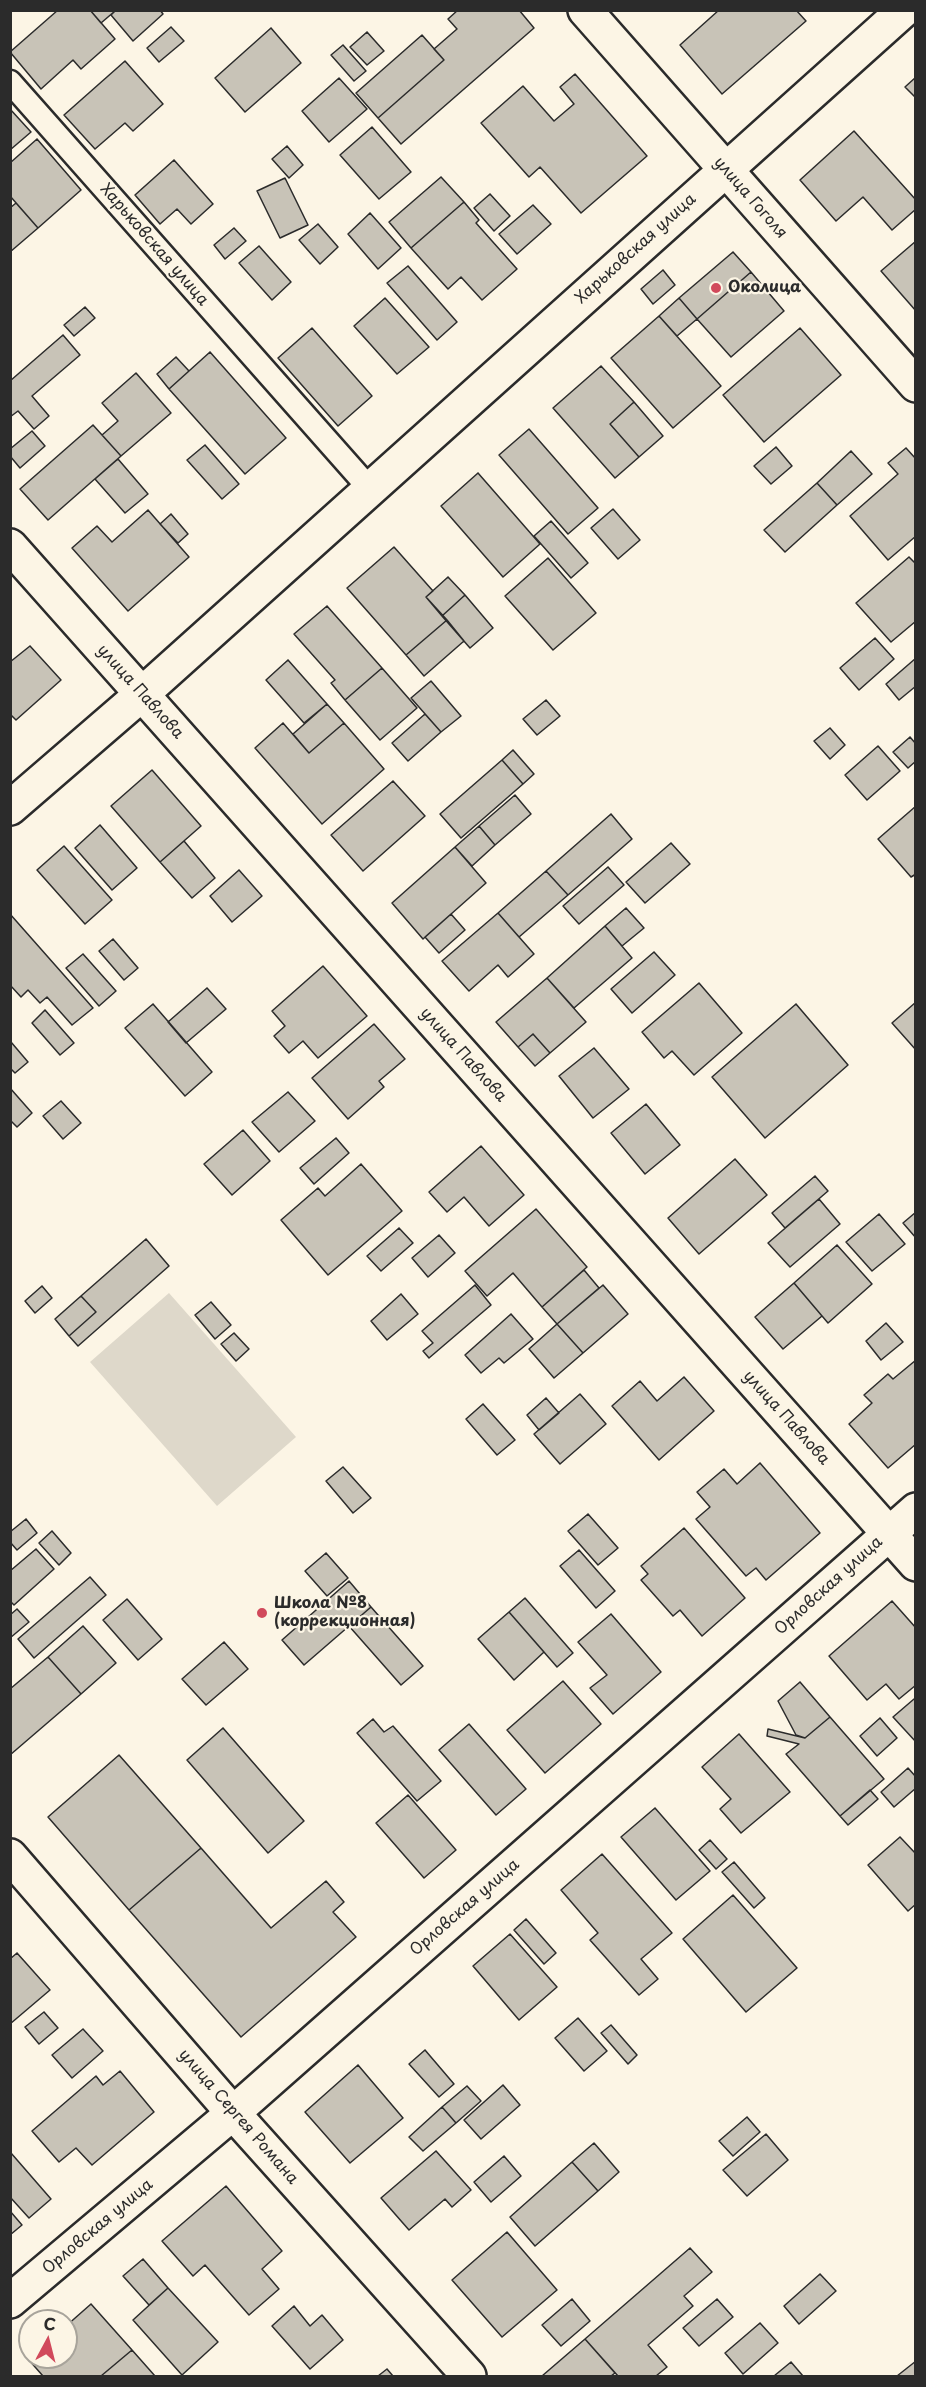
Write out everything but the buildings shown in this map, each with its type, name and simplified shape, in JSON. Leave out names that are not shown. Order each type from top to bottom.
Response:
[{"type":"street","name":"улица Гоголя","points":[[585,10],[915,385]]},
{"type":"street","name":"Харьковская улица","points":[[10,808],[142,694],[904,10]]},
{"type":"street","name":"улица Павлова","points":[[10,546],[915,1564]]},
{"type":"street","name":"Орловская улица","points":[[10,2301],[232,2113],[915,1510]]},
{"type":"street","name":"улица Сергея Романа","points":[[10,1856],[232,2113],[468,2376]]},
{"type":"lane","name":"Харьковская улица","points":[[10,82],[370,489]]},
{"type":"shaded area","points":[[169,1293],[296,1437],[217,1506],[90,1362]]},
{"type":"place","name":"Околица","points":[[716,288]]},
{"type":"place","name":"Школа №8 (коррекционная)","points":[[262,1613]]}]
